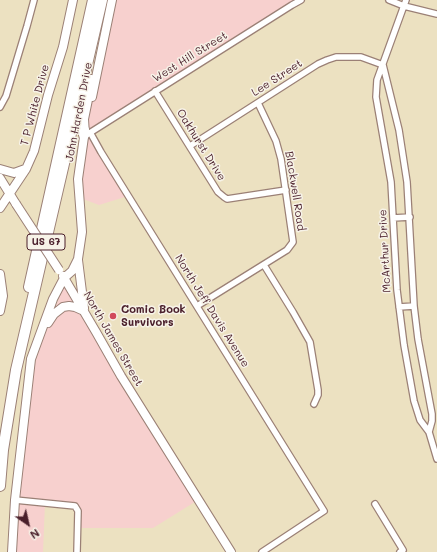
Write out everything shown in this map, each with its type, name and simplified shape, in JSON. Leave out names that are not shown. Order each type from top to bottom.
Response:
[{"type":"highway","name":"US 67","points":[[0,436],[18,335],[93,0]]},
{"type":"highway","name":"US 67","points":[[0,486],[3,450],[16,370],[102,0]]},
{"type":"highway","points":[[87,134],[83,119],[95,60],[96,24]]},
{"type":"main road","name":"T P White Drive","points":[[0,208],[26,169],[34,152],[73,0]]},
{"type":"main road","name":"John Harden Drive","points":[[12,552],[14,500],[29,373],[32,359],[53,299],[64,278],[72,271],[78,259],[82,232],[78,179],[112,0]]},
{"type":"main road","points":[[0,169],[14,173],[26,169]]},
{"type":"main road","name":"North James Street","points":[[0,178],[64,278],[121,376],[231,552]]},
{"type":"main road","points":[[78,259],[84,312]]},
{"type":"main road","points":[[0,274],[3,296],[0,310]]},
{"type":"main road","points":[[43,330],[54,314],[63,307],[75,307],[84,312]]},
{"type":"street","points":[[0,107],[6,96],[28,26],[34,0]]},
{"type":"street","name":"West Hill Street","points":[[87,134],[301,0]]},
{"type":"street","points":[[388,0],[405,3],[437,14]]},
{"type":"street","name":"McArthur Drive","points":[[405,3],[377,80],[376,97],[390,172],[399,307],[404,345],[414,401],[420,420],[429,432],[436,455]]},
{"type":"street","name":"Lee Street","points":[[190,146],[326,60],[336,57],[361,57],[383,65]]},
{"type":"street","name":"McArthur Drive","points":[[383,65],[403,150],[410,217],[414,306],[418,339],[432,414],[429,432]]},
{"type":"street","name":"Oakhurst Drive","points":[[155,91],[218,192],[224,197],[227,198],[286,190]]},
{"type":"street","name":"Blackwell Road","points":[[197,306],[287,250],[293,242],[281,159],[276,141],[258,103]]},
{"type":"street","name":"North Jeff Davis Avenue","points":[[87,134],[101,152],[324,511],[262,552]]},
{"type":"street","points":[[393,218],[410,217]]},
{"type":"street","points":[[264,265],[310,342],[318,390],[318,395],[314,404]]},
{"type":"street","points":[[399,307],[414,306]]},
{"type":"street","points":[[14,500],[75,506],[77,508],[77,552]]},
{"type":"street","points":[[375,504],[403,550],[400,552]]},
{"type":"shaded area","points":[[109,0],[301,0],[84,135]]},
{"type":"shaded area","points":[[91,137],[128,196],[99,205],[83,199],[80,179],[87,138]]},
{"type":"shaded area","points":[[64,278],[198,500],[153,528],[77,528],[77,508],[45,503],[43,552],[12,552],[33,373],[36,359],[52,313],[58,301]]},
{"type":"place","name":"Comic Book Survivors","points":[[113,316]]}]
